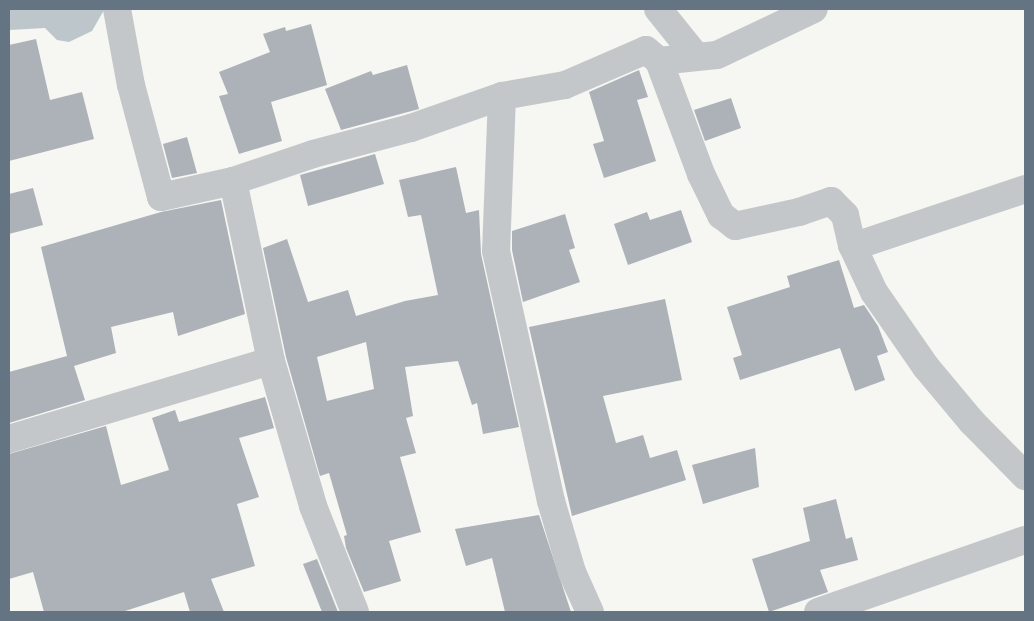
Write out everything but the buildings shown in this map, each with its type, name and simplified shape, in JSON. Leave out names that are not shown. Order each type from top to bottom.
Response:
[{"type":"street","points":[[117,9],[131,85],[161,197],[233,181],[313,154],[411,128],[502,96],[565,85],[646,50],[659,62],[701,174],[721,215],[735,226],[799,212],[831,201],[844,215],[852,245],[874,292],[926,367],[972,422],[1025,476]]},
{"type":"street","points":[[658,9],[695,55]]},
{"type":"street","points":[[659,62],[679,61],[695,55],[717,55],[814,9]]},
{"type":"street","points":[[502,96],[496,252],[551,501],[572,572],[590,612]]},
{"type":"street","points":[[233,181],[271,361],[312,506],[355,612]]},
{"type":"street","points":[[852,245],[858,246],[1025,189]]},
{"type":"street","points":[[9,439],[271,361]]},
{"type":"street","points":[[818,612],[1025,540]]},
{"type":"shaded area","points":[[9,9],[104,10],[92,31],[69,42],[57,40],[45,28],[9,30]]}]
